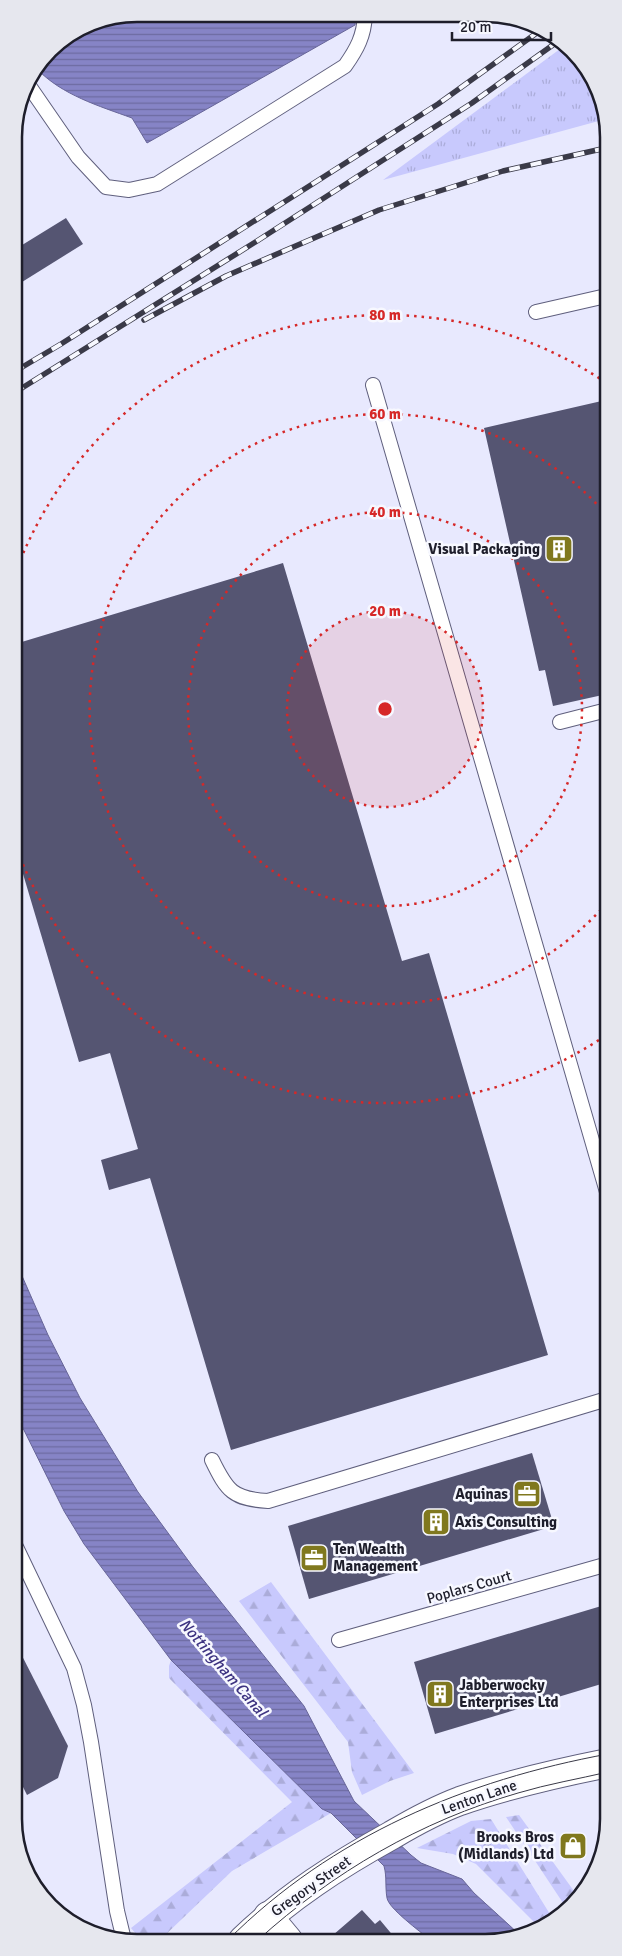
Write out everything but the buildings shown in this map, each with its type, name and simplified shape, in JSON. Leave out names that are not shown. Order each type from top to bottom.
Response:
[{"type":"street","name":"Lenton Lane","points":[[359,1853],[425,1816],[491,1791],[554,1774],[599,1765]]},
{"type":"street","name":"Gregory Street","points":[[249,1934],[268,1916],[323,1875],[359,1853]]},
{"type":"street","points":[[268,1916],[283,1934]]},
{"type":"lane","points":[[33,91],[78,157],[106,187],[129,190],[157,184],[345,66],[358,48],[364,31],[364,22]]},
{"type":"lane","points":[[536,312],[600,297]]},
{"type":"lane","points":[[373,385],[599,1166]]},
{"type":"lane","points":[[560,722],[600,712]]},
{"type":"lane","points":[[212,1460],[223,1482],[234,1494],[248,1500],[268,1501],[599,1402]]},
{"type":"lane","points":[[22,1560],[74,1668],[91,1742],[117,1911],[122,1932]]},
{"type":"lane","name":"Poplars Court","points":[[339,1640],[599,1566]]},
{"type":"green space","points":[[559,50],[576,68],[588,87],[598,121],[383,180]]},
{"type":"green space","points":[[271,1582],[414,1773],[390,1781],[362,1795],[352,1772],[348,1742],[239,1601]]},
{"type":"green space","points":[[171,1660],[322,1809],[331,1813],[232,1871],[166,1934],[138,1934],[131,1928],[292,1802],[169,1678]]},
{"type":"green space","points":[[519,1815],[574,1891],[563,1903],[506,1817]]},
{"type":"green space","points":[[491,1819],[549,1913],[534,1922],[476,1864],[453,1854],[417,1848],[471,1821]]},
{"type":"water","points":[[355,22],[355,25],[147,143],[132,118],[69,93],[42,74],[56,56],[87,34],[108,26],[130,23]]},
{"type":"water","name":"Nottingham Canal","points":[[22,1277],[48,1335],[80,1398],[138,1492],[193,1567],[304,1706],[354,1801],[421,1863],[462,1879],[474,1893],[514,1930],[484,1934],[423,1934],[393,1908],[387,1898],[384,1866],[331,1813],[322,1809],[171,1660],[84,1544],[64,1511],[22,1427]]},
{"type":"tram line","points":[[234,1934],[268,1903],[311,1871],[356,1842],[404,1818],[453,1797],[503,1779],[599,1756]]},
{"type":"tram line","points":[[265,1934],[317,1892],[348,1871],[380,1851],[413,1834],[447,1818],[518,1793],[599,1774]]},
{"type":"railway","points":[[23,367],[438,104],[535,34]]},
{"type":"railway","points":[[23,387],[257,241],[472,103],[553,45]]},
{"type":"railway","points":[[144,320],[226,276],[379,210],[503,171],[600,149]]},
{"type":"place","name":"Visual Packaging","points":[[559,549]]},
{"type":"place","name":"Aquinas","points":[[527,1494]]},
{"type":"place","name":"Axis Consulting","points":[[436,1522]]},
{"type":"place","name":"Ten Wealth Management","points":[[314,1558]]},
{"type":"place","name":"Jabberwocky Enterprises Ltd","points":[[440,1694]]},
{"type":"place","name":"Brooks Bros (Midlands) Ltd","points":[[573,1846]]}]
